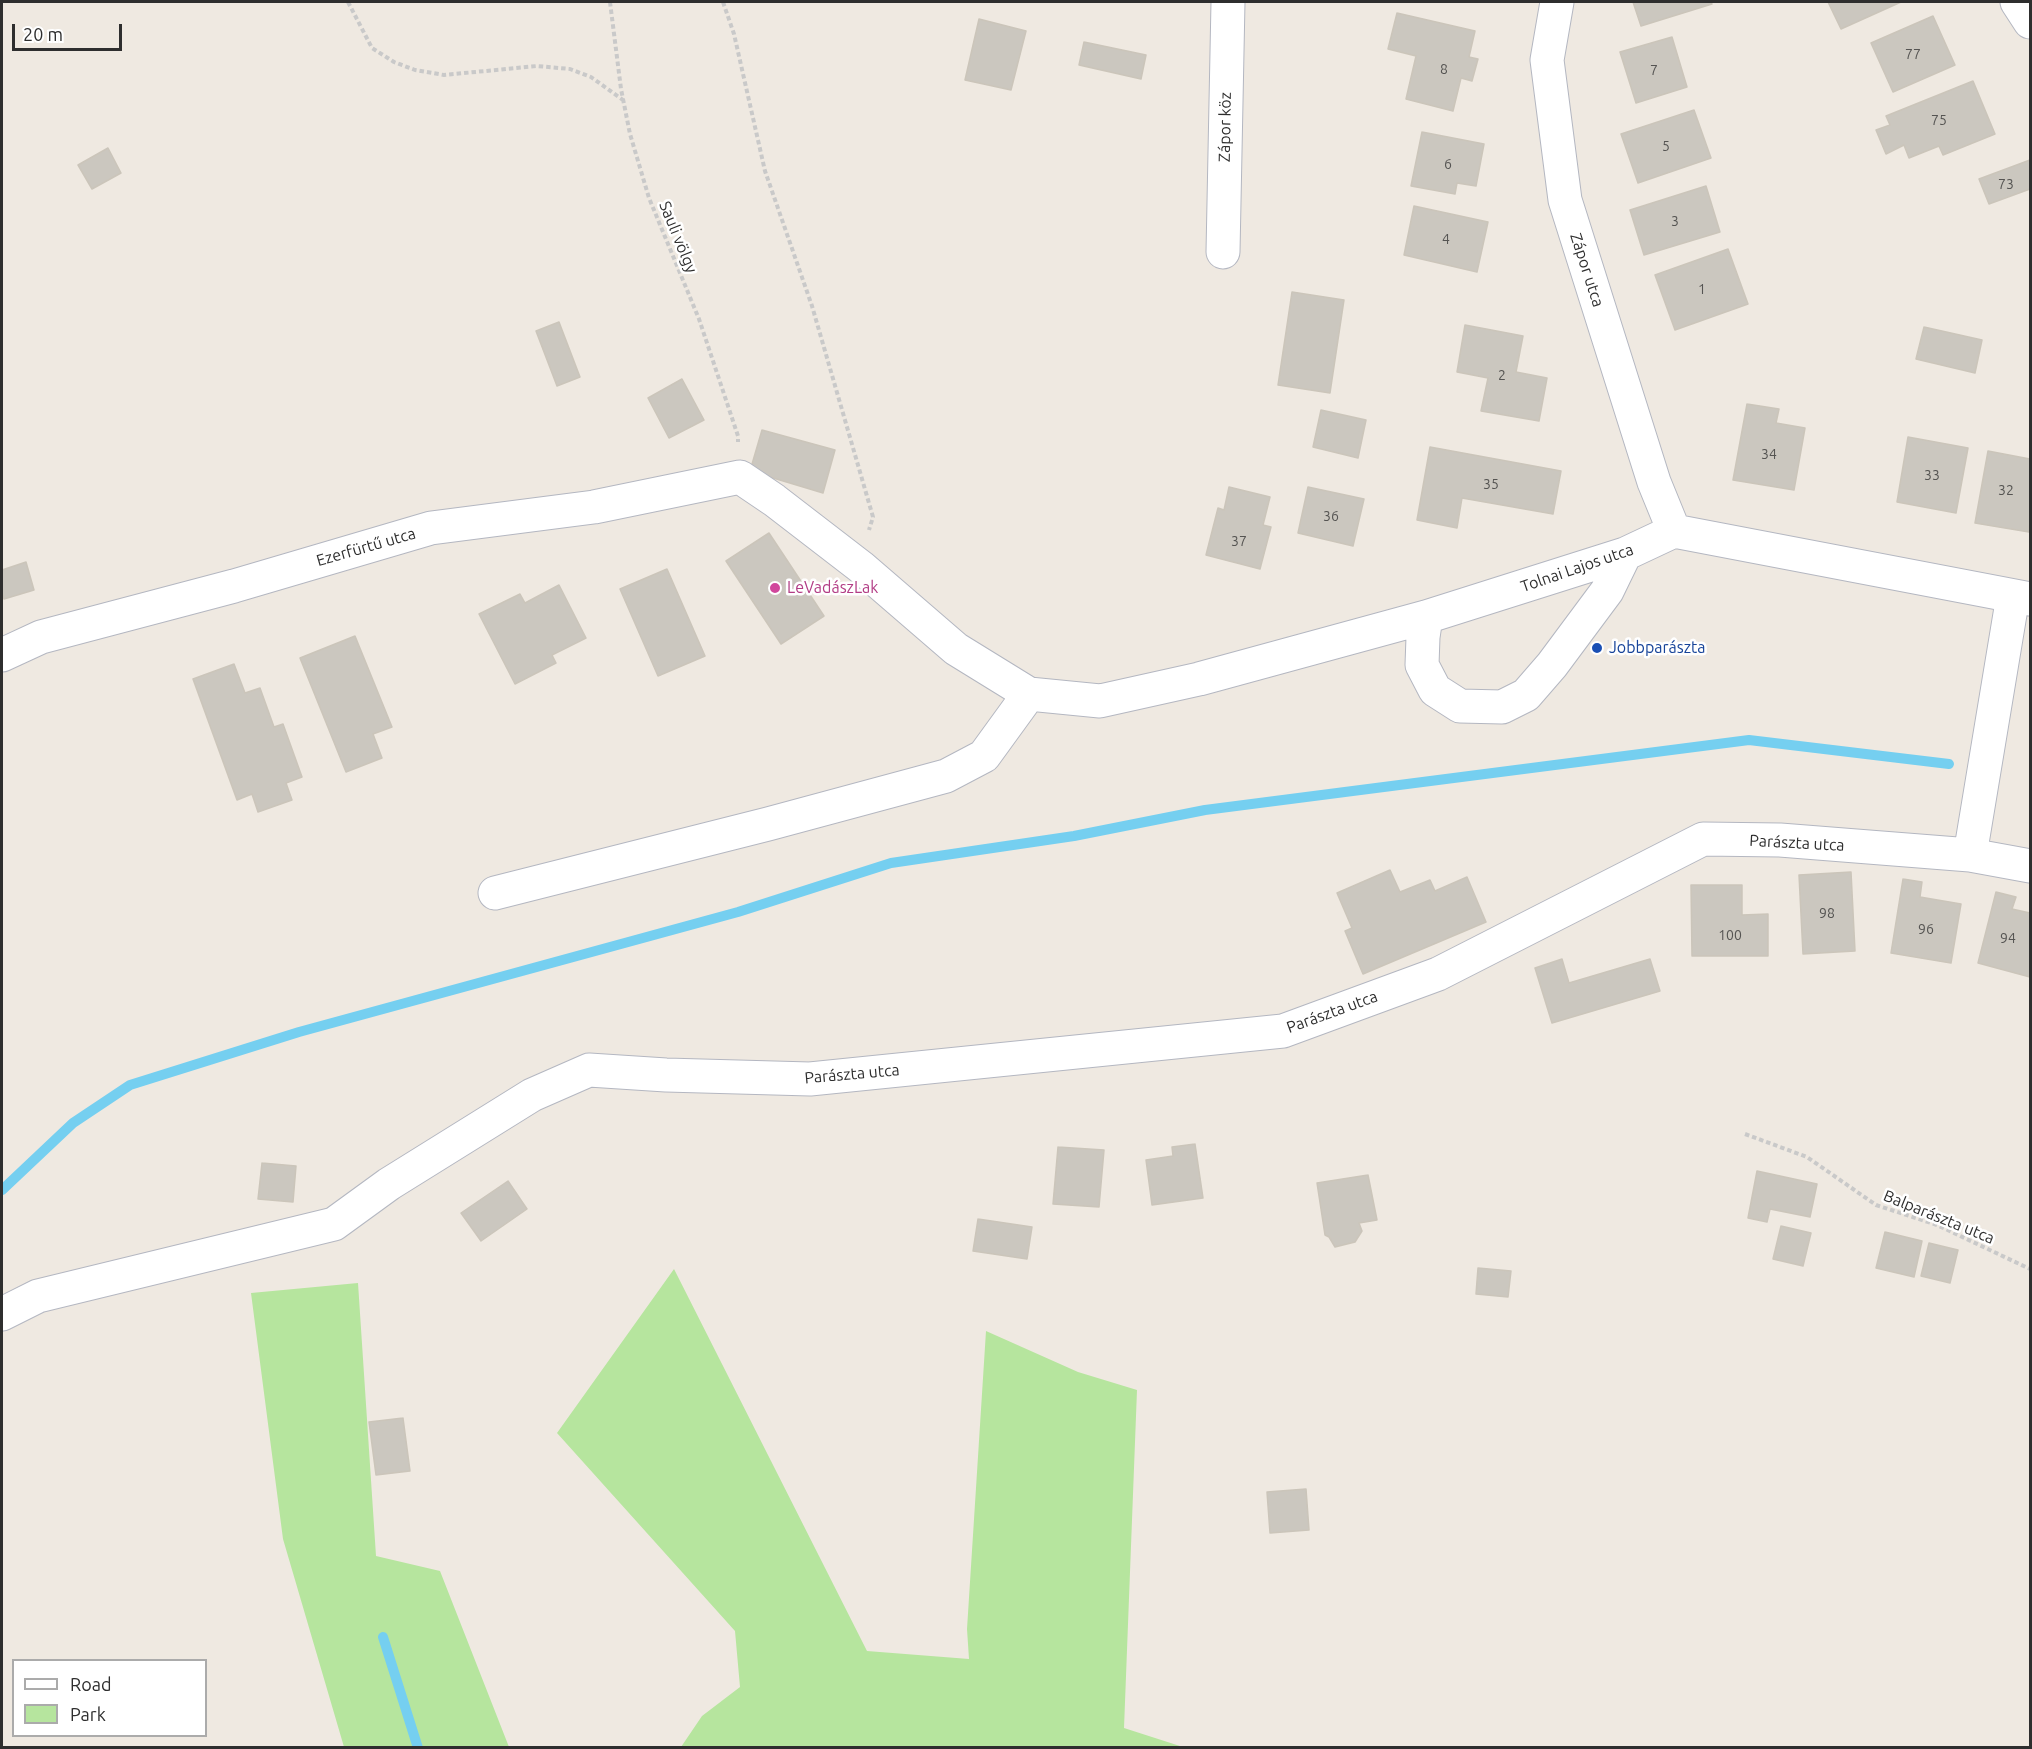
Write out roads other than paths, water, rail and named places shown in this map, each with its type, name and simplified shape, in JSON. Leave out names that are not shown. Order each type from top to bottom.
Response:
[{"type":"street","name":"Zápor köz","points":[[1223,252],[1228,2]]},
{"type":"street","name":"Zápor utca","points":[[1557,2],[1547,60],[1565,200],[1654,482],[1674,531]]},
{"type":"street","points":[[2017,2],[2031,22]]},
{"type":"street","name":"Ezerfürtű utca","points":[[2,655],[41,637],[234,586],[431,528],[594,507],[740,477],[774,500],[861,567],[956,649],[1029,694]]},
{"type":"street","name":"Tolnai Lajos utca","points":[[1029,694],[1100,701],[1199,679],[1426,617],[1625,554],[1674,531]]},
{"type":"street","points":[[1674,531],[2022,597],[1970,855]]},
{"type":"street","points":[[1426,617],[1422,664],[1435,690],[1460,706],[1502,707],[1526,695],[1552,665],[1607,591],[1625,554]]},
{"type":"street","points":[[495,892],[768,824],[946,776],[984,756],[1029,694]]},
{"type":"street","name":"Parászta utca","points":[[2,1314],[38,1296],[334,1224],[389,1184],[532,1095],[589,1070],[810,1080],[1283,1031],[1438,974],[1703,839],[1780,840],[1970,855],[2031,866]]},
{"type":"waterway","points":[[2,1190],[73,1123],[130,1085],[299,1032],[738,912],[891,863],[1074,836],[1205,810],[1749,740],[1949,764]]},
{"type":"waterway","points":[[383,1637],[418,1748]]},
{"type":"place","name":"LeVadászLak","points":[[775,588]]},
{"type":"place","name":"Jobbparászta","points":[[1597,648]]}]
